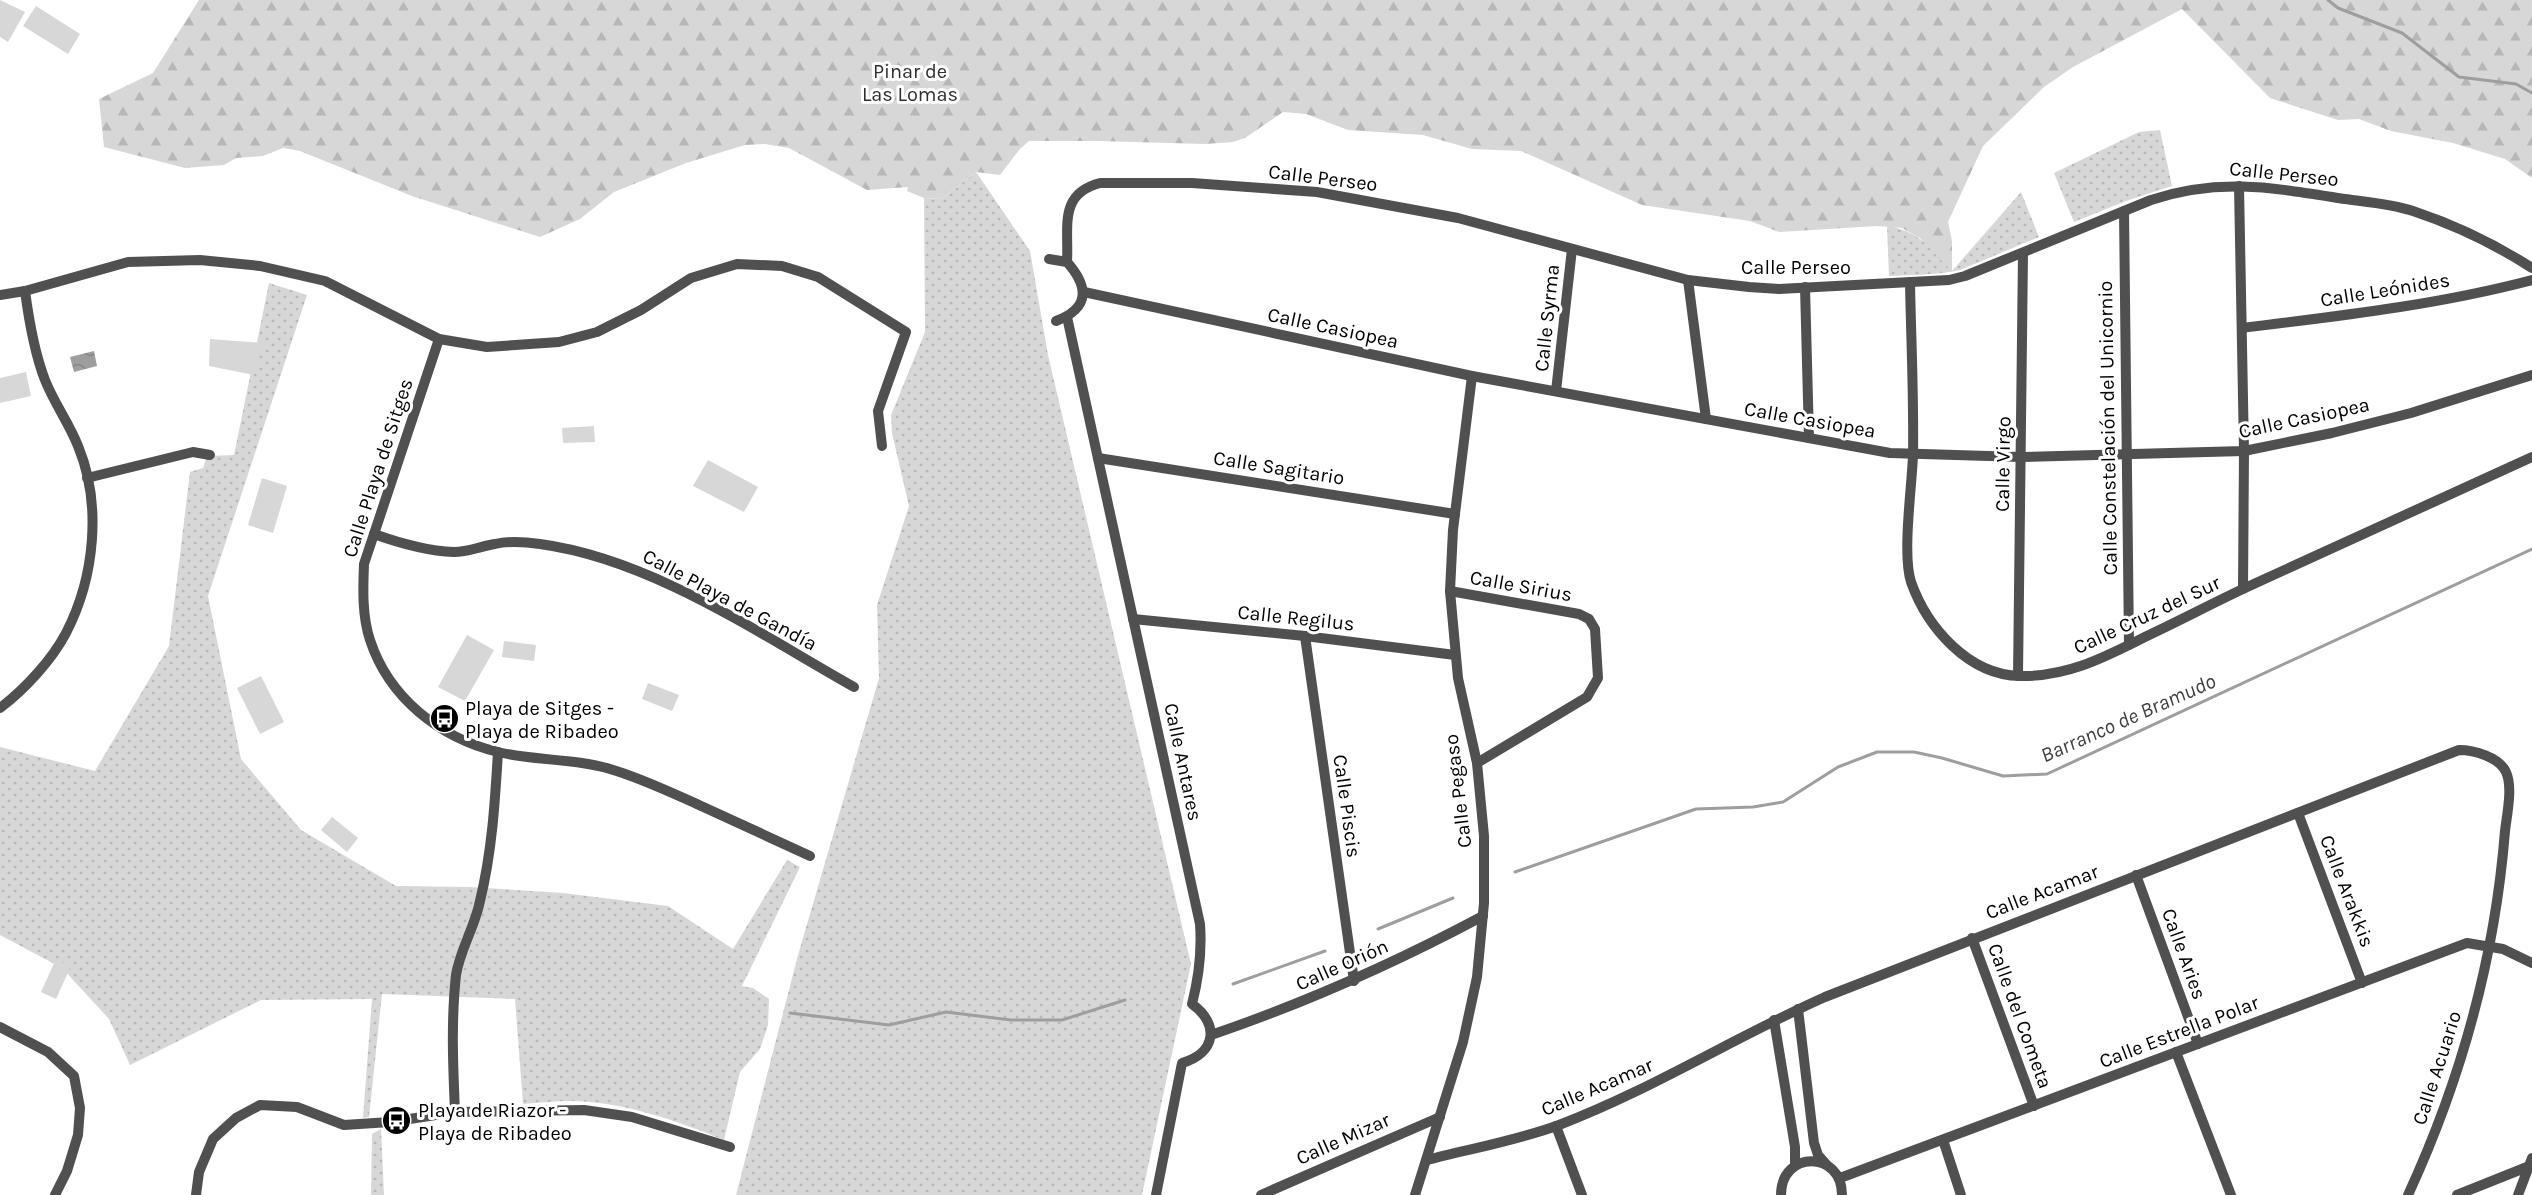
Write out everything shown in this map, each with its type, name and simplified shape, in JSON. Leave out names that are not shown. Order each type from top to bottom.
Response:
[{"type":"street","name":"Calle Perseo","points":[[1067,262],[1070,206],[1076,194],[1086,186],[1100,183],[1192,183],[1317,192],[1458,218],[1688,280],[1779,289],[1910,282],[1965,276],[2124,211],[2188,190],[2222,185],[2293,191],[2409,210],[2500,248],[2532,268]]},
{"type":"street","points":[[2239,186],[2244,451],[2243,590]]},
{"type":"street","name":"Calle Constelación del Unicornio","points":[[2124,211],[2129,645]]},
{"type":"street","name":"Calle Syrma","points":[[1556,392],[1572,249]]},
{"type":"street","name":"Calle Virgo","points":[[2018,676],[2023,253]]},
{"type":"street","points":[[1049,259],[1067,262],[1081,280],[1084,292]]},
{"type":"street","points":[[0,295],[25,291],[128,262],[200,260],[260,266],[325,281],[439,339],[487,347],[559,342],[597,332],[641,310],[691,278],[737,264],[782,266],[818,277],[906,332],[878,411],[882,446]]},
{"type":"street","points":[[1688,280],[1706,419]]},
{"type":"street","name":"Calle Leónides","points":[[2242,328],[2362,313],[2497,289],[2532,280]]},
{"type":"street","name":"Calle Cruz del Sur","points":[[1910,282],[1913,453],[1908,551],[1910,579],[1922,606],[1942,636],[1966,657],[1997,672],[2018,676],[2060,674],[2094,663],[2243,590],[2532,457]]},
{"type":"street","points":[[1805,287],[1809,438]]},
{"type":"street","points":[[0,708],[18,694],[66,633],[86,579],[92,531],[91,495],[87,478],[78,446],[45,379],[31,332],[25,291]]},
{"type":"street","name":"Calle Casiopea","points":[[1084,292],[1472,376],[1890,453],[2021,457],[2244,451],[2332,433],[2411,413],[2532,375]]},
{"type":"street","name":"Calle Antares","points":[[1084,292],[1075,310],[1061,319],[1098,458],[1200,924],[1199,977],[1192,1004],[1203,1012],[1209,1022],[1211,1035]]},
{"type":"street","name":"Calle Playa de Sitges","points":[[439,339],[364,564],[363,600],[370,640],[390,680],[415,711],[452,736],[498,752],[553,758],[609,768],[651,783],[810,856]]},
{"type":"street","name":"Calle Pegaso","points":[[1415,1195],[1463,1042],[1478,977],[1483,916],[1484,836],[1477,764],[1455,655],[1449,566],[1472,376]]},
{"type":"street","points":[[87,478],[193,452],[210,455]]},
{"type":"street","name":"Calle Sagitario","points":[[1098,458],[1455,514]]},
{"type":"street","name":"Calle Playa de Gandía","points":[[374,534],[418,547],[455,552],[497,543],[539,544],[599,556],[647,574],[705,603],[854,687]]},
{"type":"street","name":"Calle Sirius","points":[[1450,591],[1579,614],[1589,619],[1595,629],[1598,678],[1587,697],[1477,764]]},
{"type":"street","name":"Calle Regilus","points":[[1132,619],[1305,636],[1455,655]]},
{"type":"street","name":"Calle Piscis","points":[[1305,636],[1354,981]]},
{"type":"street","name":"Calle Acamar","points":[[1427,1160],[1557,1126],[1692,1065],[1797,1009],[1972,938],[2459,750],[2471,750],[2501,764],[2507,774],[2508,796],[2503,864],[2490,948]]},
{"type":"street","points":[[455,1112],[452,1041],[456,973],[465,941],[480,905],[489,865],[498,752]]},
{"type":"street","name":"Calle Arakkis","points":[[2298,813],[2362,983]]},
{"type":"street","name":"Calle Aries","points":[[2136,875],[2198,1044]]},
{"type":"street","name":"Calle Orión","points":[[1211,1035],[1354,981],[1483,916]]},
{"type":"street","name":"Calle del Cometa","points":[[1972,938],[2034,1106]]},
{"type":"street","name":"Calle Estrella Polar","points":[[1839,1179],[2467,943],[2503,949],[2532,963]]},
{"type":"street","name":"Calle Acuario","points":[[2408,1195],[2428,1150],[2460,1062],[2490,948]]},
{"type":"street","points":[[1797,1009],[1814,1143],[1818,1155],[1839,1179],[1842,1195]]},
{"type":"street","points":[[1774,1020],[1796,1147],[1795,1165]]},
{"type":"street","points":[[0,1027],[48,1052],[74,1076],[80,1108],[78,1135],[67,1171],[55,1195]]},
{"type":"street","points":[[1156,1195],[1182,1063],[1195,1059],[1205,1050],[1211,1035]]},
{"type":"street","points":[[2176,1052],[2230,1195]]},
{"type":"street","points":[[196,1195],[199,1172],[213,1139],[236,1118],[260,1105],[297,1107],[344,1125],[390,1122],[455,1112],[585,1110],[632,1117],[730,1147]]},
{"type":"street","name":"Calle Mizar","points":[[1261,1195],[1440,1117]]},
{"type":"street","points":[[1557,1126],[1582,1195]]},
{"type":"street","points":[[1943,1140],[1961,1195]]},
{"type":"street","points":[[1781,1195],[1781,1185],[1787,1173],[1795,1165],[1807,1161],[1826,1164]]},
{"type":"street","points":[[2457,1195],[2531,1163]]},
{"type":"street","points":[[2518,1195],[2531,1163]]},
{"type":"green space","points":[[0,0],[25,12],[8,42],[0,37]]},
{"type":"green space","name":"Pinar de Las Lomas","points":[[199,0],[2532,0],[2532,178],[2505,159],[2453,143],[2391,131],[2359,119],[2338,120],[2270,98],[2182,9],[2073,67],[2044,87],[1983,146],[1948,222],[1952,241],[1952,272],[1920,238],[1902,228],[1877,226],[1779,232],[1750,221],[1642,205],[1521,151],[1472,149],[1423,135],[1348,130],[1306,114],[1283,112],[1245,138],[1233,142],[1205,144],[1029,141],[1000,175],[976,172],[941,199],[924,198],[907,191],[908,187],[867,190],[789,148],[765,144],[745,145],[686,163],[614,192],[580,219],[540,237],[412,196],[300,151],[283,148],[263,156],[236,158],[224,165],[185,168],[104,147],[99,99],[153,73]]},
{"type":"green space","points":[[36,6],[80,34],[68,54],[23,26]]},
{"type":"green space","points":[[2160,130],[2172,186],[2074,222],[2054,173],[2139,132]]},
{"type":"green space","points":[[976,172],[1030,251],[1048,355],[1191,964],[1142,1195],[736,1195],[798,955],[879,678],[877,605],[909,506],[892,433],[891,415],[925,332],[924,198],[941,199]]},
{"type":"green space","points":[[2021,192],[2039,237],[1960,270],[1934,274],[1889,276],[1887,226],[1916,236],[1952,271]]},
{"type":"green space","points":[[269,283],[307,295],[208,596],[241,759],[301,830],[396,886],[470,887],[563,893],[668,906],[733,949],[787,860],[800,867],[742,986],[753,988],[769,999],[768,1025],[760,1049],[740,1072],[724,1140],[649,1113],[609,1104],[570,1101],[523,1104],[515,999],[382,994],[369,1117],[363,1118],[372,999],[261,1000],[130,1065],[109,1019],[62,968],[0,935],[0,747],[95,771],[169,646],[190,472],[203,468],[207,456],[234,455]]},
{"type":"green space","points":[[210,339],[263,343],[254,375],[209,366]]},
{"type":"green space","points":[[26,372],[31,396],[0,403],[0,378]]},
{"type":"green space","points":[[594,426],[595,442],[563,443],[562,428]]},
{"type":"green space","points":[[708,460],[758,487],[744,512],[693,486]]},
{"type":"green space","points":[[262,478],[287,486],[273,533],[248,525]]},
{"type":"green space","points":[[467,635],[494,650],[465,701],[438,687]]},
{"type":"green space","points":[[504,641],[536,645],[534,661],[502,657]]},
{"type":"green space","points":[[261,676],[284,722],[260,734],[237,688]]},
{"type":"green space","points":[[648,683],[679,695],[672,711],[642,699]]},
{"type":"green space","points":[[332,817],[358,838],[347,852],[321,830]]},
{"type":"green space","points":[[56,959],[71,966],[56,999],[41,992]]},
{"type":"green space","points":[[381,1129],[384,1195],[371,1195],[372,1134]]},
{"type":"water","points":[[94,351],[97,366],[74,372],[70,357]]},
{"type":"waterway","points":[[2328,0],[2338,8],[2402,33],[2459,77],[2516,84],[2532,93]]},
{"type":"waterway","name":"Barranco de Bramudo","points":[[1515,872],[1696,809],[1753,807],[1783,802],[1838,767],[1877,752],[1914,752],[2003,776],[2047,774],[2532,549]]},
{"type":"waterway","name":"Barranco de Bramudo","points":[[1378,929],[1453,898]]},
{"type":"waterway","name":"Barranco de Bramudo","points":[[1233,984],[1325,951]]},
{"type":"waterway","name":"Barranco de Bramudo","points":[[790,1013],[889,1025],[946,1012],[1011,1020],[1062,1020],[1125,1000]]},
{"type":"place","name":"Playa de Sitges - Playa de Ribadeo","points":[[444,719]]},
{"type":"place","name":"Playa de Riazor - Playa de Ribadeo","points":[[397,1121]]}]
